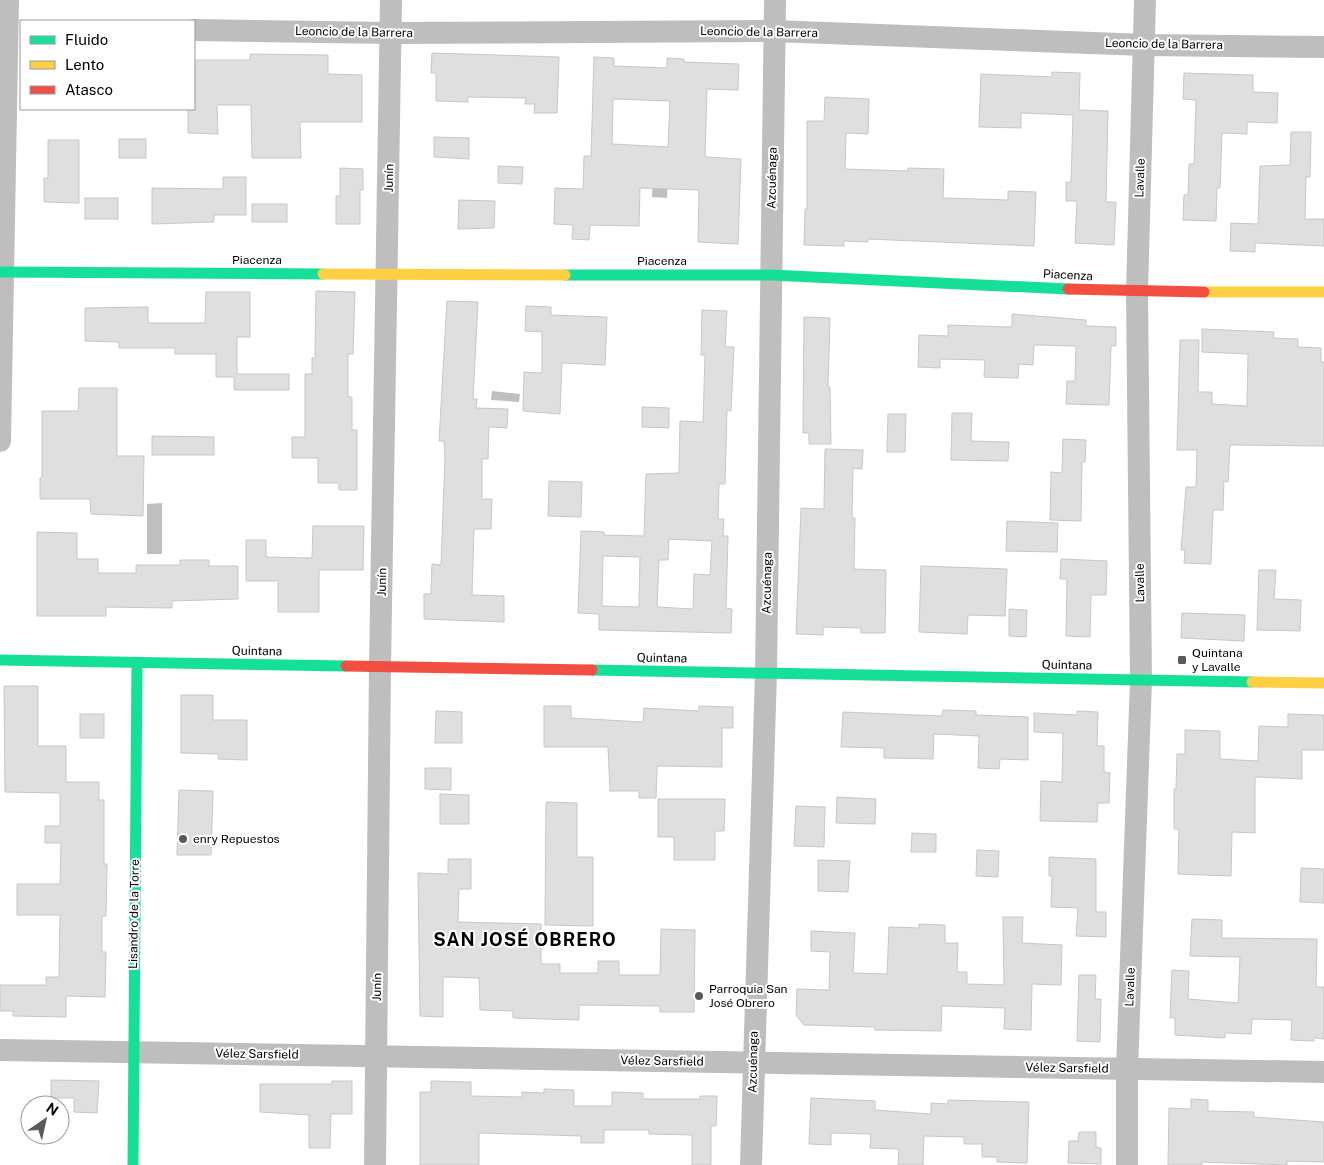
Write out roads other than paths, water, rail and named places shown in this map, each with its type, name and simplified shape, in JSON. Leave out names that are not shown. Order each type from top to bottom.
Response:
[{"type":"main road","name":"Piacenza","points":[[1,272],[388,275],[771,274],[1137,292],[1324,292]]},
{"type":"main road","name":"Quintana","points":[[0,660],[1324,683]]},
{"type":"main road","name":"Lisandro de la Torre","points":[[133,1165],[137,663]]},
{"type":"street","points":[[0,441],[1,272],[10,28],[8,0]]},
{"type":"street","name":"Junín","points":[[375,1165],[380,667],[388,275],[391,0]]},
{"type":"street","name":"Azcuénaga","points":[[751,1165],[766,673],[775,0]]},
{"type":"street","name":"Lavalle","points":[[1127,1165],[1127,1069],[1142,680],[1137,292],[1145,0]]},
{"type":"street","name":"Leoncio de la Barrera","points":[[195,30],[391,32],[774,31],[1144,44],[1324,47]]},
{"type":"street","name":"Vélez Sarsfield","points":[[0,1050],[1324,1072]]},
{"type":"place","name":"Quintana y Lavalle","points":[[1182,660]]},
{"type":"place","name":"enry Repuestos","points":[[183,839]]},
{"type":"place","name":"Parroquia San José Obrero","points":[[699,996]]},
{"type":"district","name":"SAN JOSÉ OBRERO","points":[[525,940]]}]
